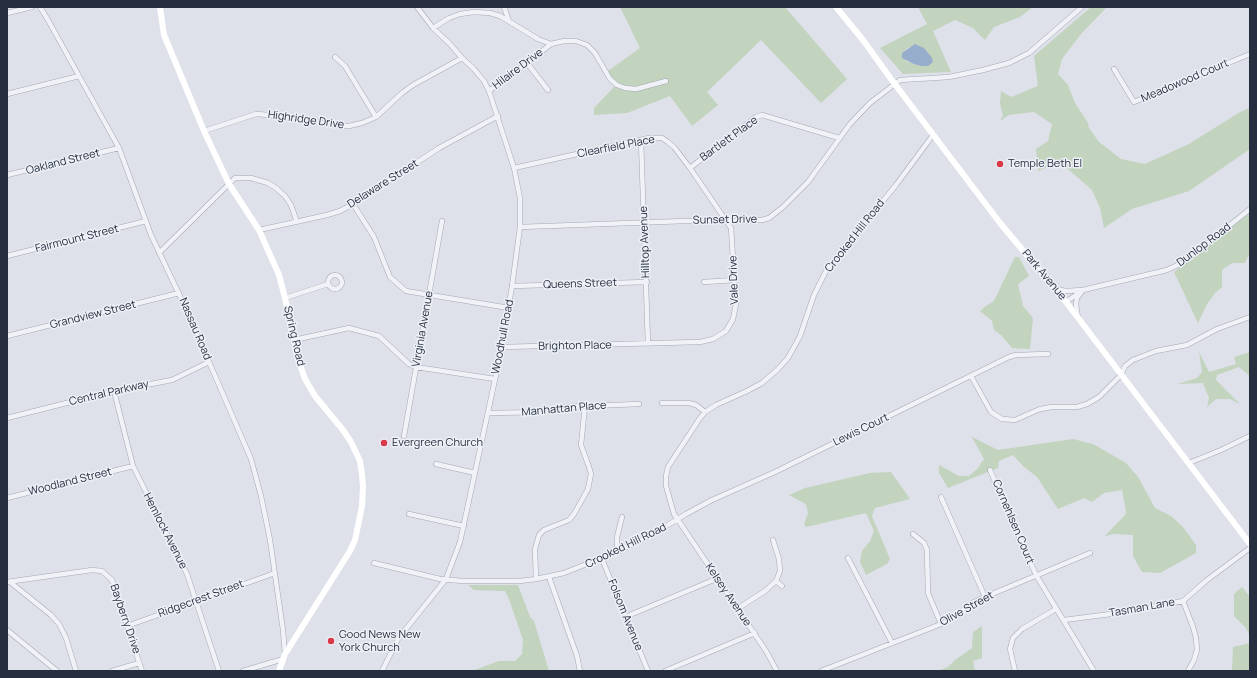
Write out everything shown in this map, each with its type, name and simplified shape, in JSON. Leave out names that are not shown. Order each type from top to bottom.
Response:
[{"type":"main road","name":"Spring Road","points":[[160,7],[164,35],[204,131],[229,184],[258,230],[278,275],[285,298],[299,362],[305,379],[315,396],[343,430],[356,451],[362,474],[363,487],[358,528],[350,550],[284,656]]},
{"type":"main road","name":"Park Avenue","points":[[836,7],[863,40],[894,84],[997,219],[1066,302],[1250,544]]},
{"type":"main road","name":"Nassau Road","points":[[279,671],[284,656]]},
{"type":"street","points":[[7,13],[32,7]]},
{"type":"street","name":"Nassau Road","points":[[40,7],[119,148],[159,253],[179,293],[255,472],[261,496],[275,573],[283,630],[284,656]]},
{"type":"street","name":"Woodhull Road","points":[[382,671],[398,639],[446,580],[458,548],[489,413],[502,347],[520,226],[520,198],[514,168],[489,90],[484,81],[473,68],[433,28],[417,7]]},
{"type":"street","points":[[504,7],[509,20]]},
{"type":"street","points":[[894,84],[900,80],[906,79],[948,78],[1009,63],[1028,53],[1082,7]]},
{"type":"street","points":[[433,28],[449,18],[460,14],[474,12],[500,16],[550,44]]},
{"type":"street","name":"Hilaire Drive","points":[[489,90],[527,63],[550,44],[576,41],[587,45],[595,53],[610,79],[617,85],[625,88],[636,89],[666,81]]},
{"type":"street","name":"Meadowood Court","points":[[1114,69],[1134,102],[1250,54]]},
{"type":"street","points":[[335,57],[345,66],[376,117]]},
{"type":"street","name":"Highridge Drive","points":[[204,131],[256,114],[334,125],[349,126],[362,123],[376,117],[402,93],[462,58]]},
{"type":"street","points":[[527,63],[548,90]]},
{"type":"street","points":[[7,94],[79,76]]},
{"type":"street","name":"Sunset Drive","points":[[520,226],[762,220],[769,218],[776,214],[808,182],[850,124],[870,103],[894,84]]},
{"type":"street","name":"Bartlett Place","points":[[690,168],[756,117],[762,115],[839,138]]},
{"type":"street","name":"Delaware Street","points":[[258,230],[327,215],[353,204],[439,148],[498,116]]},
{"type":"street","name":"Crooked Hill Road","points":[[374,564],[446,580],[520,581],[536,579],[564,573],[602,559],[653,534],[677,520],[668,496],[666,476],[678,450],[705,412],[716,404],[762,383],[788,358],[800,336],[814,295],[826,271],[896,185],[933,135]]},
{"type":"street","name":"Clearfield Place","points":[[514,168],[641,140],[662,138],[674,147],[726,220]]},
{"type":"street","name":"Hilltop Avenue","points":[[641,140],[648,344]]},
{"type":"street","name":"Oakland Street","points":[[7,175],[119,148]]},
{"type":"street","points":[[159,253],[235,178],[251,178],[268,183],[276,188],[285,196],[291,205],[297,222]]},
{"type":"street","points":[[353,204],[374,237],[390,277],[406,291],[509,308]]},
{"type":"street","name":"Dunlop Road","points":[[1055,289],[1066,291],[1083,290],[1167,270],[1184,262],[1250,209]]},
{"type":"street","name":"Vale Drive","points":[[648,344],[700,342],[713,339],[726,331],[733,319],[736,304],[731,228],[726,220]]},
{"type":"street","name":"Fairmount Street","points":[[7,256],[146,221]]},
{"type":"street","name":"Virginia Avenue","points":[[404,436],[442,221]]},
{"type":"street","points":[[704,282],[734,280]]},
{"type":"street","name":"Queens Street","points":[[512,286],[647,282]]},
{"type":"street","points":[[285,298],[328,284]]},
{"type":"street","points":[[1079,319],[1076,304],[1077,298],[1083,290]]},
{"type":"street","name":"Dunlop Road","points":[[1066,302],[1083,290]]},
{"type":"street","name":"Grandview Street","points":[[7,336],[179,293]]},
{"type":"street","points":[[971,376],[991,412],[1002,419],[1015,420],[1040,409],[1052,407],[1077,407],[1088,404],[1099,397],[1121,375],[1125,366],[1142,355],[1187,345],[1217,329],[1250,317]]},
{"type":"street","points":[[294,340],[349,328],[379,336],[409,364],[495,379]]},
{"type":"street","name":"Brighton Place","points":[[502,347],[648,344]]},
{"type":"street","name":"Lewis Court","points":[[677,520],[712,500],[775,472],[1009,357],[1016,355],[1048,354]]},
{"type":"street","name":"Central Parkway","points":[[7,418],[114,391],[172,380],[209,362]]},
{"type":"street","name":"Hemlock Avenue","points":[[114,391],[133,466],[187,574],[219,671]]},
{"type":"street","points":[[662,403],[689,403],[696,405],[705,412]]},
{"type":"street","name":"Manhattan Place","points":[[489,413],[545,412],[563,407],[639,404]]},
{"type":"street","points":[[536,579],[535,549],[539,535],[544,530],[569,520],[574,514],[588,488],[591,474],[581,445],[585,406]]},
{"type":"street","points":[[1189,463],[1250,436]]},
{"type":"street","points":[[436,464],[475,473]]},
{"type":"street","name":"Woodland Street","points":[[7,498],[133,466]]},
{"type":"street","name":"Cornehlsen Court","points":[[990,470],[1036,575],[1094,671]]},
{"type":"street","points":[[941,497],[985,596]]},
{"type":"street","points":[[409,514],[464,526]]},
{"type":"street","points":[[619,551],[617,537],[622,517]]},
{"type":"street","name":"Kelsey Avenue","points":[[677,520],[754,633],[777,671]]},
{"type":"street","points":[[913,534],[924,543],[927,550],[928,593],[941,624]]},
{"type":"street","points":[[737,609],[765,591],[776,581],[780,571],[779,559],[773,540]]},
{"type":"street","name":"Tasman Lane","points":[[1064,620],[1126,612],[1183,601],[1250,548]]},
{"type":"street","name":"Olive Street","points":[[821,671],[941,624],[955,617],[970,604],[985,596],[1090,553]]},
{"type":"street","points":[[848,558],[892,643]]},
{"type":"street","name":"Folsom Avenue","points":[[602,559],[648,671]]},
{"type":"street","name":"Bayberry Drive","points":[[8,582],[92,570],[102,571],[112,580],[142,671]]},
{"type":"street","name":"Ridgecrest Street","points":[[127,626],[275,573]]},
{"type":"street","points":[[549,577],[577,656],[580,671]]},
{"type":"street","points":[[625,617],[716,579]]},
{"type":"street","points":[[776,581],[782,586]]},
{"type":"street","points":[[8,582],[51,615],[60,624],[76,671]]},
{"type":"street","points":[[1183,601],[1193,627],[1197,650],[1188,671]]},
{"type":"street","points":[[1015,671],[1010,649],[1013,638],[1022,629],[1056,609]]},
{"type":"street","points":[[7,630],[57,671]]},
{"type":"street","points":[[664,671],[754,633]]},
{"type":"street","points":[[243,671],[284,656]]},
{"type":"street","points":[[112,671],[139,663]]},
{"type":"green space","points":[[620,7],[785,7],[847,79],[821,103],[761,40],[707,92],[718,105],[692,126],[670,96],[627,113],[594,115],[594,108],[616,85],[608,71],[640,48]]},
{"type":"green space","points":[[918,7],[1033,7],[1020,17],[994,27],[985,40],[973,28],[955,20],[933,31],[951,72],[903,74],[880,48],[927,24]],"holes":[[[909,47],[921,66],[906,61],[902,53]]]},
{"type":"green space","points":[[1091,7],[1107,7],[1081,34],[1062,59],[1058,74],[1068,85],[1075,103],[1099,142],[1121,159],[1145,164],[1189,144],[1240,112],[1250,108],[1250,149],[1189,191],[1132,209],[1104,228],[1100,208],[1092,190],[1060,162],[1038,171],[1036,149],[1048,141],[1052,124],[1034,112],[1009,115],[1000,121],[1003,115],[1000,104],[1001,91],[1011,97],[1038,86],[1034,56]]},
{"type":"green space","points":[[1250,213],[1250,252],[1245,263],[1232,263],[1222,270],[1222,287],[1215,293],[1207,304],[1198,323],[1174,272]]},
{"type":"green space","points":[[1015,257],[1019,257],[1029,276],[1018,284],[1023,306],[1033,318],[1030,349],[1012,348],[1001,335],[994,330],[992,321],[980,311],[994,301]]},
{"type":"green space","points":[[1199,352],[1209,372],[1236,364],[1234,357],[1250,352],[1250,376],[1239,367],[1217,375],[1216,380],[1240,404],[1230,399],[1216,399],[1207,407],[1209,398],[1203,383],[1177,384],[1197,378],[1202,372]]},
{"type":"green space","points":[[972,437],[998,450],[1073,439],[1093,444],[1126,463],[1138,477],[1155,508],[1171,516],[1183,527],[1196,545],[1196,553],[1160,573],[1142,572],[1133,556],[1133,535],[1114,534],[1105,536],[1125,515],[1126,511],[1122,490],[1104,493],[1092,502],[1084,498],[1058,509],[1037,477],[1023,466],[1013,455],[999,461],[998,468],[948,488],[939,473],[939,465],[959,476],[969,476],[978,468],[984,459]]},
{"type":"green space","points":[[891,472],[910,499],[875,508],[872,516],[890,559],[887,564],[866,575],[860,562],[862,551],[870,541],[874,531],[866,513],[806,527],[804,524],[808,513],[806,504],[789,495],[805,488],[870,473]]},
{"type":"green space","points":[[468,585],[518,585],[530,617],[534,621],[549,671],[472,671],[499,661],[515,661],[522,654],[523,640],[505,591],[474,590]]},
{"type":"green space","points":[[1242,587],[1250,597],[1250,642],[1249,634],[1245,627],[1234,616],[1234,594]]},
{"type":"green space","points":[[982,626],[982,658],[973,661],[975,671],[937,671],[948,667],[972,648],[973,632]]},
{"type":"green space","points":[[1250,643],[1250,671],[1232,671],[1233,647]]},
{"type":"water","points":[[915,44],[924,48],[932,58],[933,62],[928,66],[914,64],[902,58],[902,53]]},
{"type":"place","name":"Temple Beth El","points":[[1000,164]]},
{"type":"place","name":"Evergreen Church","points":[[384,443]]},
{"type":"place","name":"Good News New York Church","points":[[331,641]]}]
